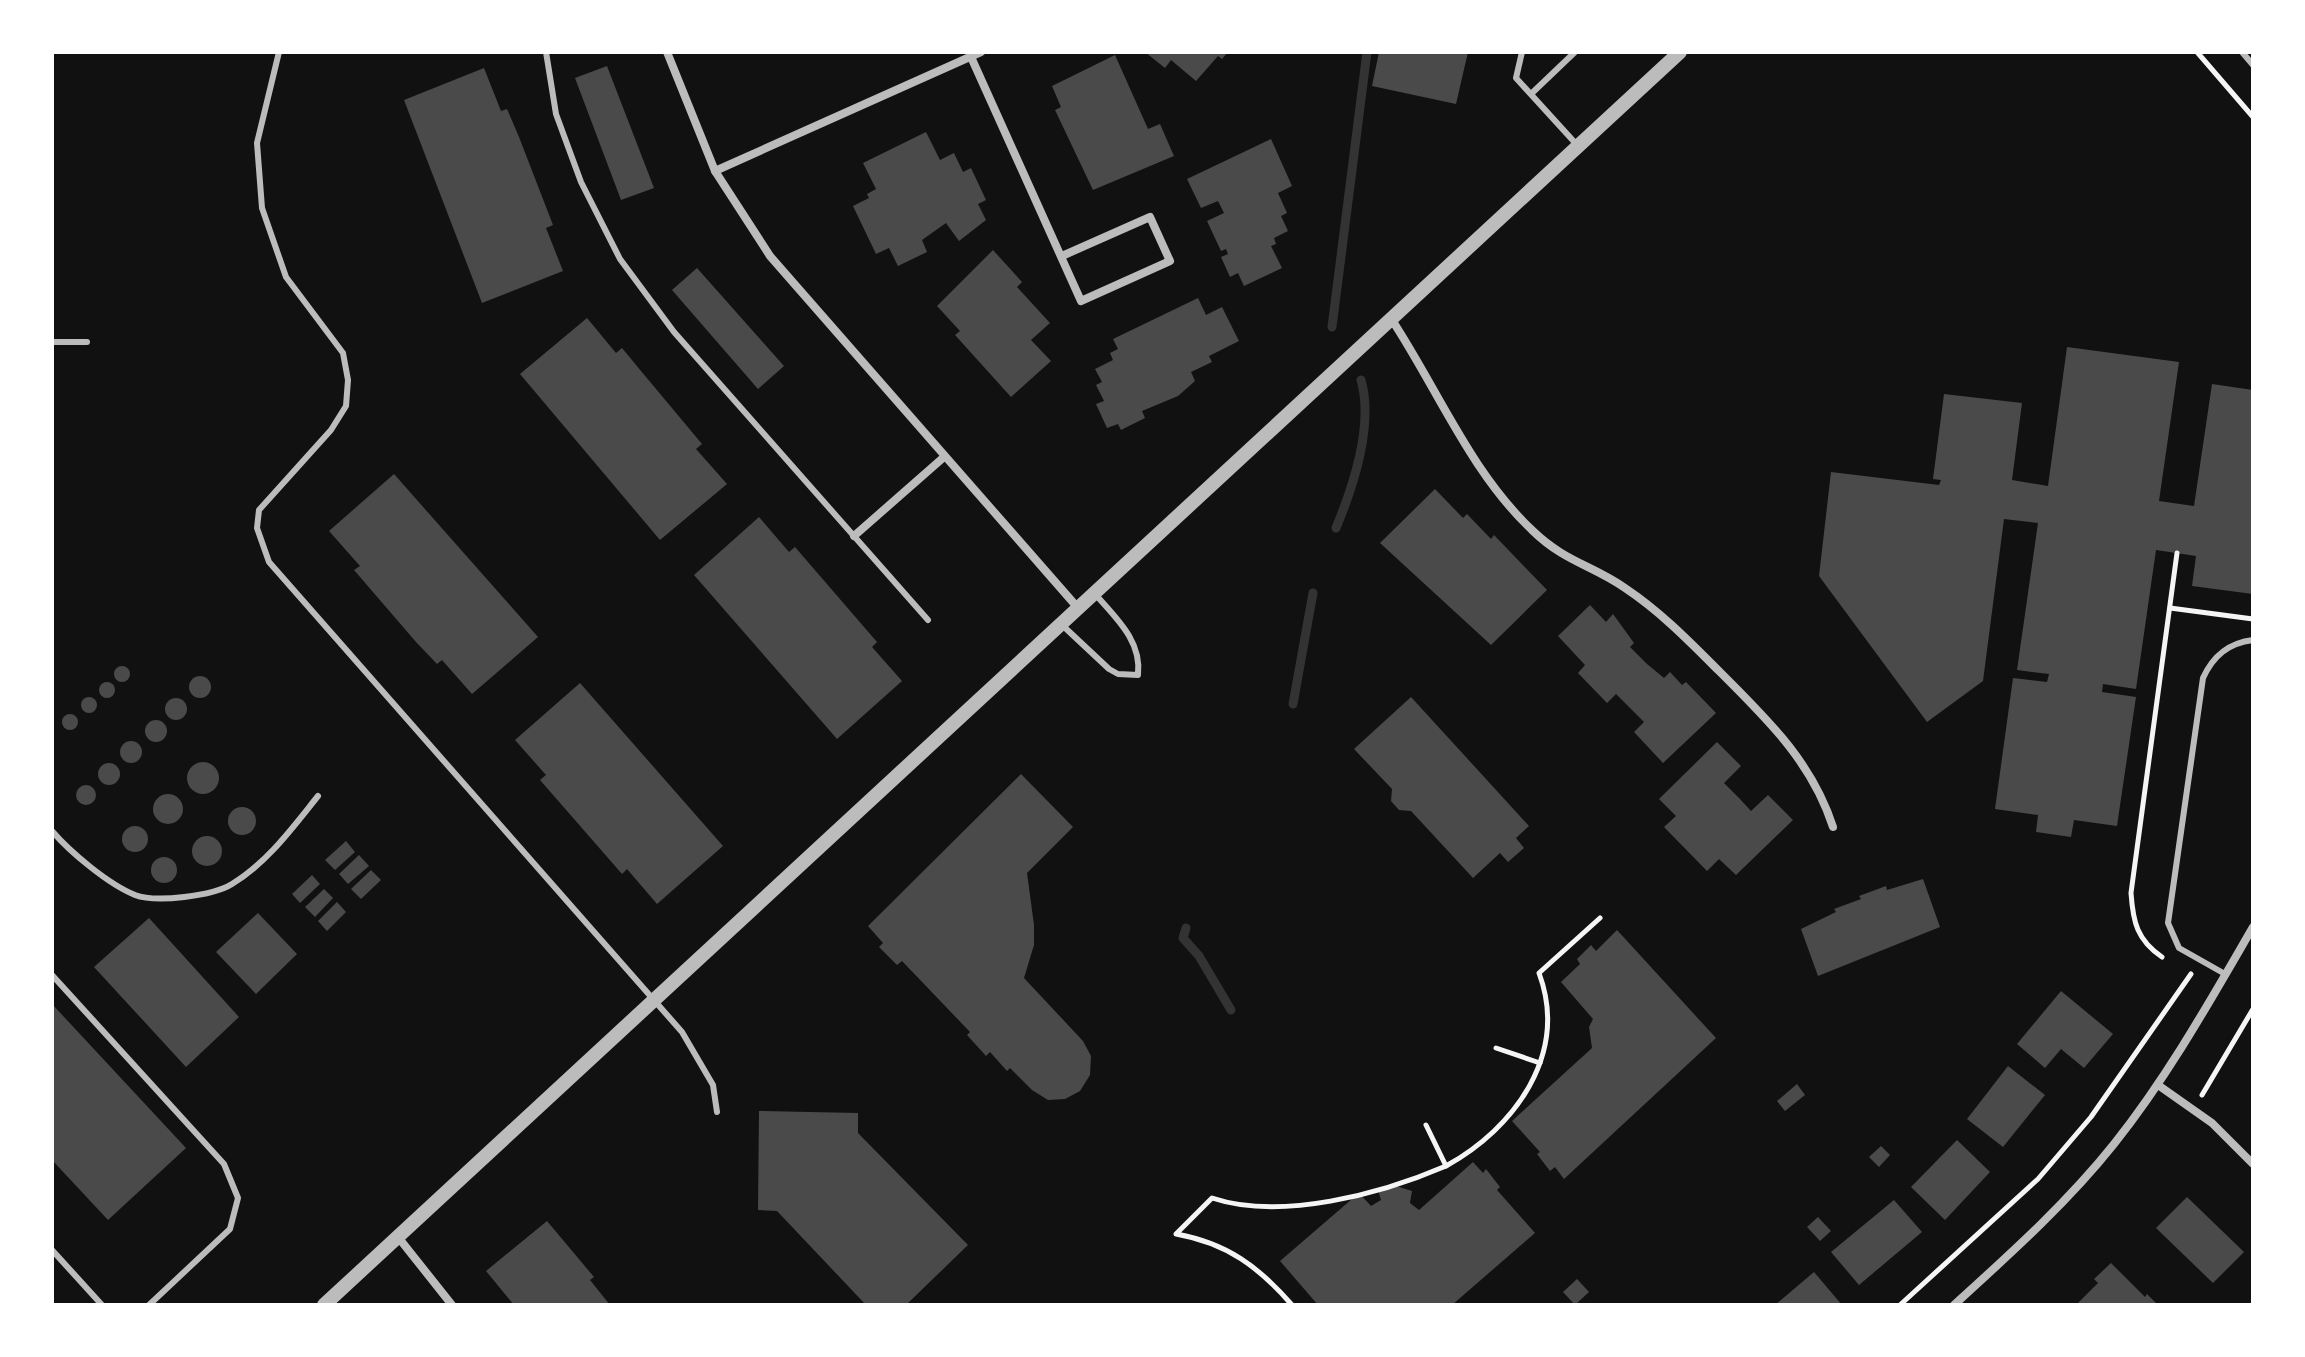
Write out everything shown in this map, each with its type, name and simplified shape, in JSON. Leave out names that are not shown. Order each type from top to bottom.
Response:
[{"type":"street","points":[[667,52],[715,171],[770,256],[1078,608]]},
{"type":"street","points":[[715,171],[981,52]]},
{"type":"street","points":[[324,1305],[1680,52]]},
{"type":"street","points":[[971,57],[1081,301],[1170,261],[1150,217],[1062,256]]},
{"type":"street","points":[[1392,320],[1479,466],[1501,496],[1557,553],[1613,580],[1658,610],[1788,741],[1823,797],[1833,827]]},
{"type":"street","points":[[854,536],[944,457]]},
{"type":"street","points":[[1954,1305],[2054,1211],[2112,1146],[2158,1085],[2253,927]]},
{"type":"street","points":[[2158,1085],[2193,1110],[2253,1164]]},
{"type":"street","points":[[398,1237],[452,1305]]},
{"type":"lane","points":[[279,52],[257,143],[262,208],[286,277],[343,353],[348,380],[346,406],[331,430],[259,510],[257,528],[269,562],[653,1000],[702,1062],[713,1085],[717,1112]]},
{"type":"lane","points":[[546,52],[556,114],[581,182],[620,259],[674,332],[928,620]]},
{"type":"lane","points":[[1522,52],[1516,78],[1578,146]]},
{"type":"lane","points":[[1531,94],[1575,52]]},
{"type":"lane","points":[[2242,52],[2253,65]]},
{"type":"lane","points":[[52,342],[87,342]]},
{"type":"lane","points":[[1061,624],[1109,669],[1118,674],[1138,675],[1140,661],[1132,638],[1094,593]]},
{"type":"lane","points":[[2225,974],[2179,948],[2168,923],[2203,678],[2221,652],[2230,645],[2253,640]]},
{"type":"lane","points":[[52,831],[69,851],[136,895],[185,898],[231,886],[283,840],[318,796]]},
{"type":"lane","points":[[52,975],[224,1164],[238,1198],[230,1229],[149,1305]]},
{"type":"lane","points":[[52,1250],[102,1305]]},
{"type":"path","points":[[2197,52],[2253,117]]},
{"type":"path","points":[[2133,924],[2131,893],[2177,553]]},
{"type":"path","points":[[2170,608],[2253,619]]},
{"type":"path","points":[[1292,1305],[1264,1275],[1228,1248],[1176,1234],[1212,1198],[1233,1205],[1268,1209],[1314,1204],[1421,1177],[1483,1144],[1516,1110],[1540,1063],[1548,1036],[1549,1015],[1539,973],[1600,918]]},
{"type":"path","points":[[1900,1305],[2038,1179],[2091,1117],[2190,975]]},
{"type":"path","points":[[2193,1110],[2253,1009]]},
{"type":"path","points":[[1496,1048],[1540,1063]]},
{"type":"path","points":[[1426,1125],[1446,1166]]},
{"type":"building","points":[[1145,52],[1228,52],[1222,59],[1218,56],[1196,81],[1171,60],[1165,68]]},
{"type":"building","points":[[1379,52],[1468,52],[1456,104],[1372,86]]},
{"type":"building","points":[[1115,55],[1148,129],[1160,124],[1174,156],[1093,190],[1055,110],[1061,107],[1052,86]]},
{"type":"building","points":[[607,66],[654,188],[621,200],[575,78]]},
{"type":"building","points":[[484,68],[501,111],[507,109],[519,137],[553,225],[546,228],[563,271],[482,303],[404,100]]},
{"type":"building","points":[[926,132],[940,160],[954,153],[963,172],[971,168],[986,200],[978,204],[986,220],[959,241],[946,223],[922,240],[927,252],[898,266],[889,248],[876,254],[853,206],[869,198],[867,194],[876,189],[863,163]]},
{"type":"building","points":[[1271,139],[1292,186],[1278,193],[1287,213],[1281,216],[1288,231],[1274,238],[1276,244],[1271,246],[1282,268],[1244,286],[1238,273],[1230,277],[1221,257],[1228,254],[1226,249],[1221,251],[1207,221],[1224,213],[1218,201],[1201,208],[1187,179]]},
{"type":"building","points":[[993,250],[1022,282],[1017,287],[1050,323],[1031,340],[1051,361],[1011,397],[955,335],[960,331],[937,306]]},
{"type":"building","points":[[697,268],[784,366],[758,389],[672,290]]},
{"type":"building","points":[[1198,298],[1206,315],[1222,307],[1239,341],[1209,356],[1212,362],[1191,372],[1195,381],[1178,396],[1142,411],[1145,418],[1121,430],[1118,424],[1107,428],[1096,404],[1104,401],[1096,385],[1102,382],[1095,369],[1113,360],[1110,353],[1118,349],[1113,339]]},
{"type":"building","points":[[587,318],[616,353],[622,348],[702,444],[696,449],[727,484],[660,540],[520,374]]},
{"type":"building","points":[[2067,347],[2179,362],[2159,501],[2194,506],[2212,384],[2253,390],[2253,594],[2192,586],[2196,556],[2156,550],[2136,689],[2103,684],[2102,692],[2136,697],[2117,826],[2074,820],[2071,837],[2036,832],[2038,815],[1995,809],[2013,678],[2047,682],[2049,674],[2017,670],[2038,523],[2004,519],[1983,681],[1927,722],[1819,576],[1831,472],[1939,485],[1941,480],[1933,479],[1944,394],[2022,403],[2012,480],[2048,486]]},
{"type":"building","points":[[394,474],[538,637],[472,694],[442,660],[437,664],[416,642],[354,570],[360,566],[329,531]]},
{"type":"building","points":[[1435,489],[1463,518],[1467,514],[1491,539],[1494,535],[1547,590],[1491,645],[1380,543]]},
{"type":"building","points":[[759,517],[789,552],[795,547],[877,642],[872,647],[902,681],[837,739],[694,575]]},
{"type":"building","points":[[1590,605],[1606,622],[1613,614],[1634,643],[1630,647],[1647,664],[1664,678],[1670,672],[1682,685],[1686,682],[1716,713],[1663,763],[1634,732],[1644,722],[1616,694],[1607,703],[1578,673],[1585,665],[1558,636]]},
{"type":"building","points":[[122,666],[128,668],[128,680],[122,682],[116,680],[114,674],[116,668]]},
{"type":"building","points":[[200,676],[208,679],[211,687],[208,695],[200,698],[192,695],[189,687],[192,679]]},
{"type":"building","points":[[107,682],[113,684],[113,696],[107,698],[101,696],[99,690],[101,684]]},
{"type":"building","points":[[580,683],[723,846],[657,904],[627,869],[622,874],[540,780],[546,775],[515,740]]},
{"type":"building","points":[[86,697],[92,697],[97,705],[95,711],[86,713],[81,708],[81,702]]},
{"type":"building","points":[[1411,697],[1529,826],[1516,838],[1524,848],[1508,862],[1500,853],[1473,878],[1411,811],[1399,810],[1391,801],[1392,789],[1354,749]]},
{"type":"building","points":[[176,698],[187,709],[176,720],[165,709]]},
{"type":"building","points":[[70,714],[76,716],[76,728],[70,730],[64,728],[62,722],[64,716]]},
{"type":"building","points":[[156,720],[167,731],[156,742],[145,731]]},
{"type":"building","points":[[131,741],[139,744],[142,752],[139,760],[131,763],[123,760],[120,752],[123,744]]},
{"type":"building","points":[[1717,742],[1741,766],[1724,783],[1751,811],[1768,795],[1793,820],[1736,875],[1719,859],[1707,871],[1664,827],[1676,816],[1659,799]]},
{"type":"building","points":[[203,762],[214,767],[219,778],[214,789],[203,794],[192,789],[187,778],[192,767]]},
{"type":"building","points":[[109,763],[117,766],[120,774],[117,782],[109,785],[101,782],[98,774],[101,766]]},
{"type":"building","points":[[1021,774],[1073,827],[1027,873],[1034,945],[1024,978],[1083,1041],[1091,1056],[1090,1075],[1080,1091],[1065,1099],[1048,1100],[1032,1090],[1010,1068],[1007,1071],[990,1052],[986,1056],[967,1035],[970,1032],[902,961],[897,965],[879,947],[883,943],[868,926]]},
{"type":"building","points":[[86,785],[93,788],[96,795],[93,802],[86,805],[79,802],[76,795],[79,788]]},
{"type":"building","points":[[168,794],[179,798],[183,809],[179,820],[168,824],[157,820],[153,809],[157,798]]},
{"type":"building","points":[[242,807],[252,811],[256,821],[252,831],[242,835],[232,831],[228,821],[232,811]]},
{"type":"building","points":[[135,826],[144,830],[148,839],[144,848],[135,852],[126,848],[122,839],[126,830]]},
{"type":"building","points":[[207,836],[218,840],[222,851],[218,862],[207,866],[196,862],[192,851],[196,840]]},
{"type":"building","points":[[346,841],[355,852],[335,870],[325,860]]},
{"type":"building","points":[[359,855],[369,866],[348,884],[339,874]]},
{"type":"building","points":[[164,857],[173,861],[177,870],[173,879],[164,883],[155,879],[151,870],[155,861]]},
{"type":"building","points":[[371,870],[381,880],[361,899],[351,889]]},
{"type":"building","points":[[312,875],[320,884],[300,903],[292,894]]},
{"type":"building","points":[[1923,879],[1940,927],[1818,976],[1801,929],[1836,912],[1834,909],[1861,899],[1859,896],[1886,886],[1887,890]]},
{"type":"building","points":[[324,889],[333,898],[315,917],[305,907]]},
{"type":"building","points":[[337,902],[346,912],[327,931],[318,921]]},
{"type":"building","points":[[258,913],[297,954],[256,994],[216,952]]},
{"type":"building","points":[[149,918],[239,1017],[186,1067],[94,967]]},
{"type":"building","points":[[1617,930],[1716,1038],[1564,1179],[1555,1167],[1550,1171],[1537,1154],[1540,1152],[1512,1121],[1592,1048],[1589,1027],[1593,1019],[1561,982],[1580,964],[1577,959],[1591,945],[1596,951]]},
{"type":"building","points":[[2061,991],[2113,1034],[2084,1068],[2061,1049],[2045,1068],[2017,1044]]},
{"type":"building","points":[[52,1004],[186,1148],[108,1220],[52,1160]]},
{"type":"building","points":[[2008,1066],[2045,1095],[2003,1147],[1967,1119]]},
{"type":"building","points":[[1797,1084],[1805,1095],[1785,1111],[1777,1101]]},
{"type":"building","points":[[759,1111],[858,1113],[858,1133],[968,1245],[906,1305],[866,1305],[777,1211],[758,1210]]},
{"type":"building","points":[[1957,1140],[1990,1172],[1945,1220],[1911,1187]]},
{"type":"building","points":[[1881,1146],[1890,1155],[1879,1167],[1869,1157]]},
{"type":"building","points":[[1473,1162],[1483,1173],[1486,1169],[1500,1187],[1497,1190],[1535,1233],[1452,1305],[1318,1305],[1280,1261],[1359,1193],[1371,1206],[1381,1200],[1378,1190],[1396,1186],[1412,1191],[1410,1203],[1419,1210]]},
{"type":"building","points":[[2187,1197],[2244,1252],[2213,1283],[2156,1228]]},
{"type":"building","points":[[1894,1200],[1922,1232],[1859,1285],[1831,1252]]},
{"type":"building","points":[[1818,1217],[1831,1231],[1820,1241],[1807,1227]]},
{"type":"building","points":[[547,1221],[594,1277],[590,1280],[610,1305],[514,1305],[486,1271]]},
{"type":"building","points":[[2111,1263],[2145,1297],[2147,1294],[2158,1305],[2076,1305],[2098,1283],[2094,1279]]},
{"type":"building","points":[[1814,1272],[1842,1305],[1775,1305]]},
{"type":"building","points":[[1577,1279],[1589,1292],[1575,1305],[1563,1292]]},
{"type":"waterway","points":[[1332,327],[1367,52]]},
{"type":"waterway","points":[[1336,528],[1360,456],[1365,416],[1361,380]]},
{"type":"waterway","points":[[1293,704],[1313,593]]},
{"type":"waterway","points":[[1186,928],[1183,938],[1199,956],[1231,1010]]}]
